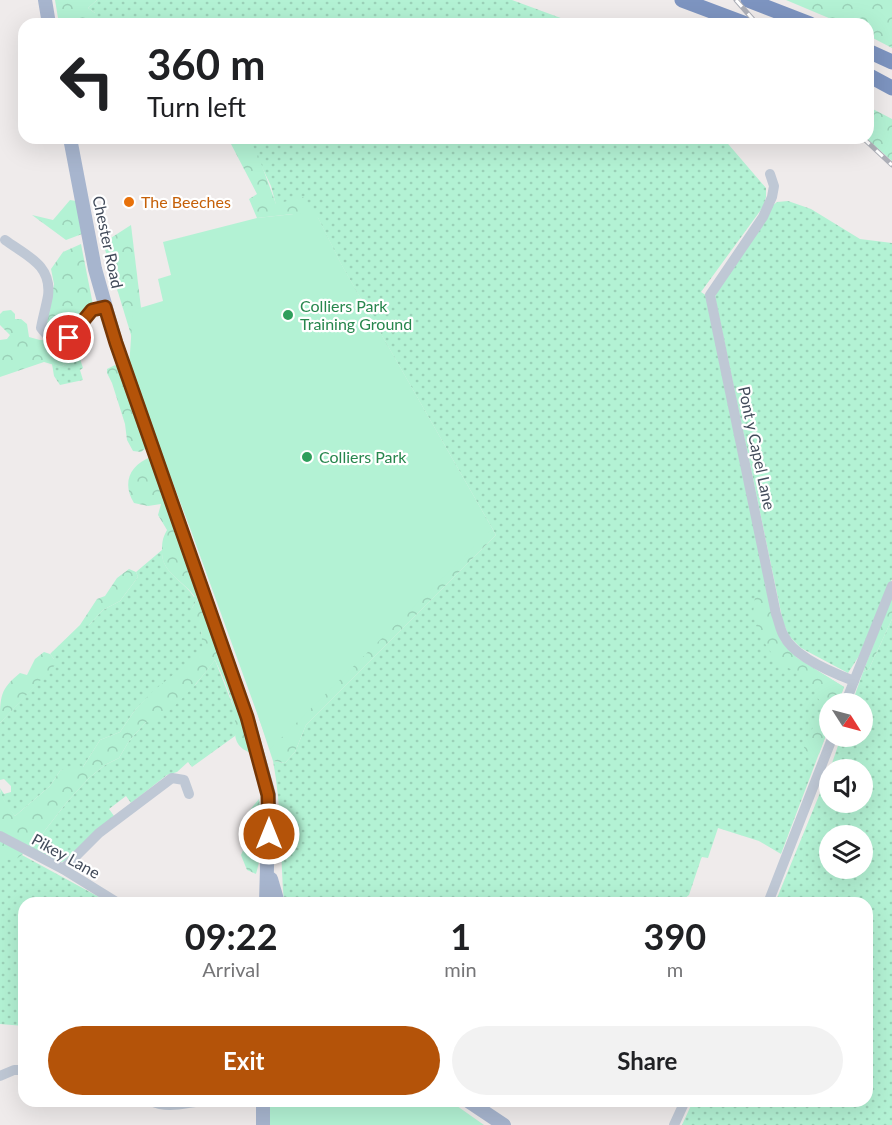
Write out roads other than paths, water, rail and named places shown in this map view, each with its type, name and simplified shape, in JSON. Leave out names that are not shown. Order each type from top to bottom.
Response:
[{"type":"highway","points":[[682,0],[730,18]]},
{"type":"highway","points":[[748,0],[794,18]]},
{"type":"highway","points":[[874,54],[892,62]]},
{"type":"highway","points":[[874,78],[892,88]]},
{"type":"main road","points":[[45,0],[48,18]]},
{"type":"main road","name":"Chester Road","points":[[71,144],[95,269],[105,307],[247,717],[268,795],[266,897]]},
{"type":"main road","points":[[268,871],[276,897]]},
{"type":"main road","points":[[263,1107],[263,1125]]},
{"type":"main road","points":[[477,1107],[504,1125]]},
{"type":"street","name":"Pont y Capel Lane","points":[[770,174],[774,186],[763,217],[710,295],[776,614],[784,638],[802,656],[837,675],[854,681]]},
{"type":"street","points":[[4,240],[45,269],[49,279],[41,328],[52,340],[58,343],[64,342],[92,310],[105,307]]},
{"type":"street","points":[[849,693],[892,586]]},
{"type":"street","points":[[770,897],[828,747]]},
{"type":"street","points":[[63,869],[99,833],[172,778],[184,780],[189,794]]},
{"type":"street","name":"Pikey Lane","points":[[0,836],[63,869],[108,897]]},
{"type":"street","points":[[0,1076],[18,1070]]},
{"type":"street","points":[[674,1125],[682,1107]]},
{"type":"railway","points":[[736,0],[752,18]]},
{"type":"railway","points":[[869,144],[892,165]]},
{"type":"place","name":"The Beeches","points":[[129,202]]},
{"type":"place","name":"Colliers Park Training Ground","points":[[288,315]]},
{"type":"place","name":"Colliers Park","points":[[307,457]]}]
